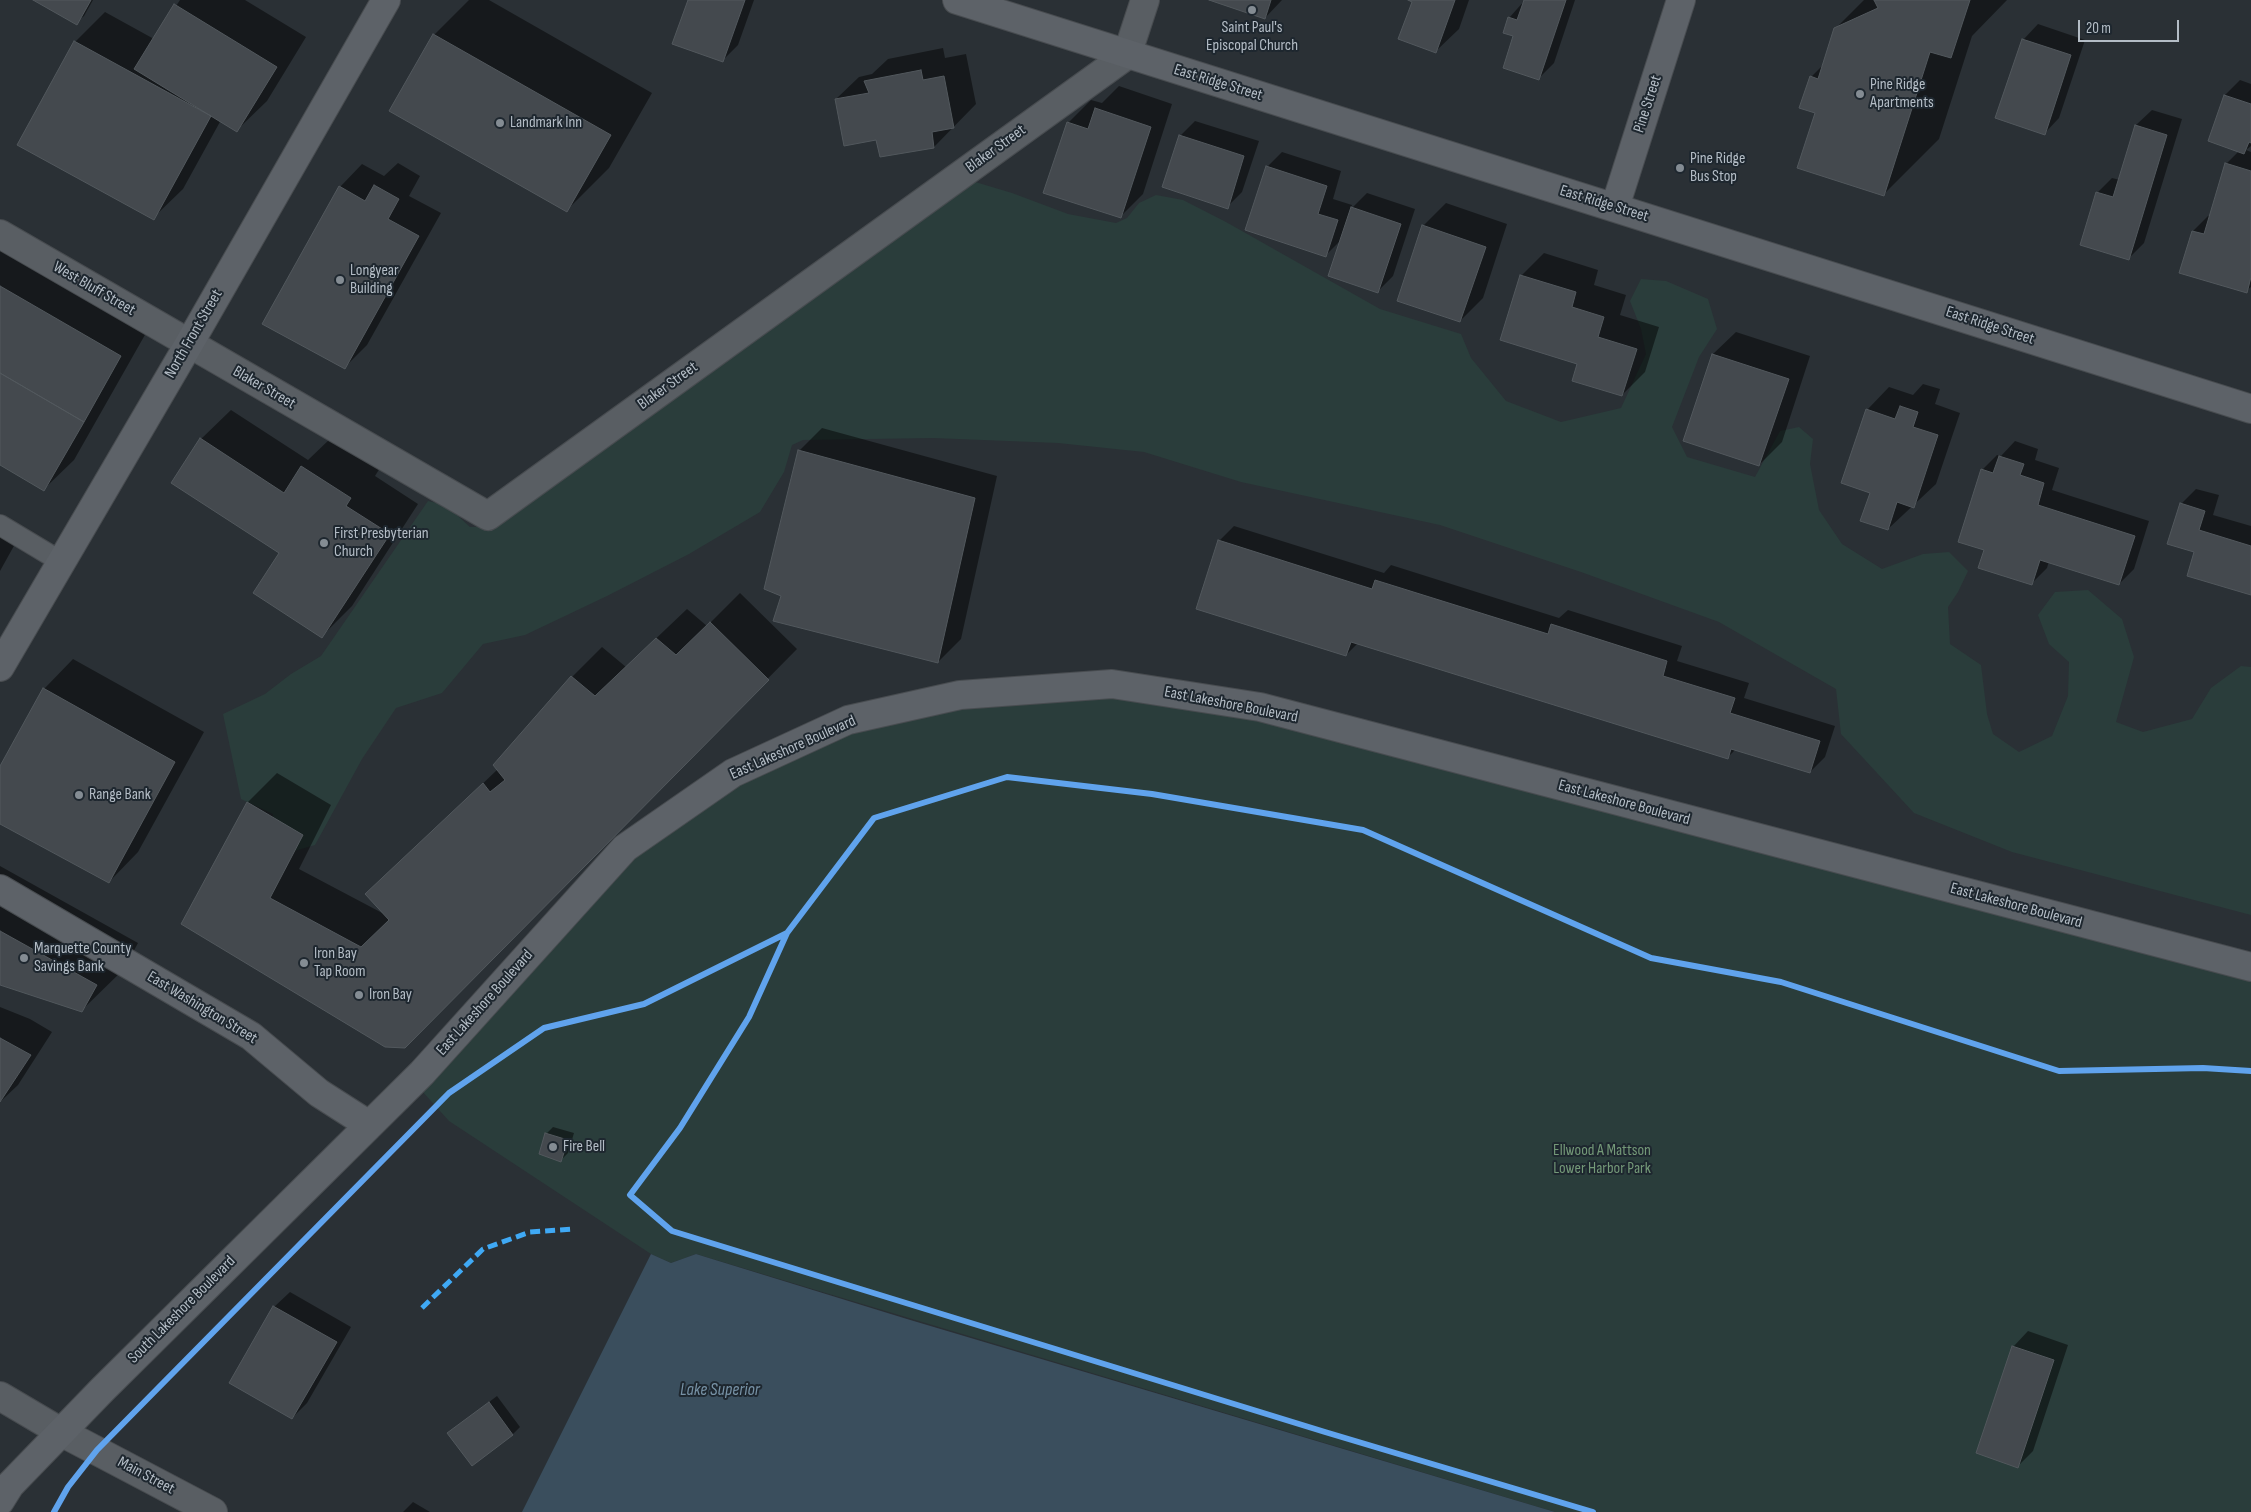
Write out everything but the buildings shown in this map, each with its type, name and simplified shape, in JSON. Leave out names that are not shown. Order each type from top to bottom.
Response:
[{"type":"street","name":"North Front Street","points":[[0,666],[189,344],[386,0]]},
{"type":"street","name":"East Ridge Street","points":[[957,0],[2251,409]]},
{"type":"street","points":[[1127,55],[1145,0]]},
{"type":"street","name":"Pine Street","points":[[1615,207],[1681,0]]},
{"type":"street","name":"Blaker Street","points":[[189,344],[488,516],[1127,55]]},
{"type":"street","name":"West Bluff Street","points":[[0,234],[189,344]]},
{"type":"street","name":"East Lakeshore Boulevard","points":[[369,1124],[422,1073],[625,848],[733,773],[848,720],[960,696],[1112,684],[1260,707],[2251,967]]},
{"type":"street","name":"East Washington Street","points":[[0,889],[251,1036],[319,1093],[369,1124]]},
{"type":"street","name":"South Lakeshore Boulevard","points":[[0,1501],[10,1485],[102,1390],[369,1124]]},
{"type":"street","name":"Main Street","points":[[0,1396],[62,1432],[213,1512]]},
{"type":"lane","points":[[0,525],[60,561]]},
{"type":"green space","points":[[972,181],[1012,193],[1068,214],[1116,223],[1127,218],[1139,203],[1156,195],[1183,200],[1226,222],[1380,309],[1461,334],[1471,358],[1506,401],[1561,422],[1621,408],[1646,354],[1641,329],[1630,301],[1641,279],[1666,281],[1708,299],[1717,329],[1699,357],[1672,427],[1687,457],[1755,477],[1780,431],[1799,427],[1813,439],[1810,464],[1819,510],[1842,544],[1882,569],[1923,554],[1949,552],[1968,571],[1948,607],[1950,644],[1981,665],[1987,714],[1993,734],[2019,752],[2052,736],[2068,696],[2069,662],[2049,644],[2038,615],[2055,592],[2088,590],[2122,619],[2134,657],[2116,722],[2143,732],[2192,719],[2211,688],[2241,666],[2251,667],[2251,915],[2012,852],[1914,813],[1841,734],[1836,689],[1719,622],[1581,572],[1440,525],[1241,482],[1144,452],[1058,443],[933,438],[803,440],[792,445],[784,472],[760,512],[689,554],[607,596],[525,635],[483,644],[442,693],[396,708],[362,759],[315,845],[287,853],[273,827],[273,814],[241,799],[223,714],[265,694],[291,674],[321,656],[428,501],[446,505],[470,527],[496,527]]},
{"type":"green space","name":"Ellwood A Mattson Lower Harbor Park","points":[[1112,684],[2251,967],[2251,1512],[1555,1512],[696,1254],[671,1263],[651,1254],[449,1121],[413,1081],[625,848],[848,720]]},
{"type":"water","name":"Lake Superior","points":[[651,1254],[671,1263],[696,1254],[907,1319],[1555,1512],[522,1512]]},
{"type":"marked path","points":[[422,1308],[483,1249],[530,1232],[573,1229]]},
{"type":"cycle path","points":[[54,1512],[68,1487],[97,1450],[449,1093],[544,1028],[644,1004],[787,933],[874,818],[1007,777],[1152,794],[1363,830],[1651,958],[1781,982],[2059,1071],[2203,1068],[2251,1071]]},
{"type":"cycle path","points":[[787,933],[749,1017],[680,1128],[630,1195],[672,1231],[1325,1432],[1593,1512]]},
{"type":"place","name":"Saint Paul's Episcopal Church","points":[[1252,10]]},
{"type":"place","name":"Pine Ridge Apartments","points":[[1860,94]]},
{"type":"place","name":"Landmark Inn","points":[[500,123]]},
{"type":"place","name":"Pine Ridge Bus Stop","points":[[1680,168]]},
{"type":"place","name":"Longyear Building","points":[[340,280]]},
{"type":"place","name":"First Presbyterian Church","points":[[324,543]]},
{"type":"place","name":"Range Bank","points":[[79,795]]},
{"type":"place","name":"Marquette County Savings Bank","points":[[24,958]]},
{"type":"place","name":"Iron Bay Tap Room","points":[[304,963]]},
{"type":"place","name":"Iron Bay","points":[[359,995]]},
{"type":"place","name":"Fire Bell","points":[[553,1147]]}]
